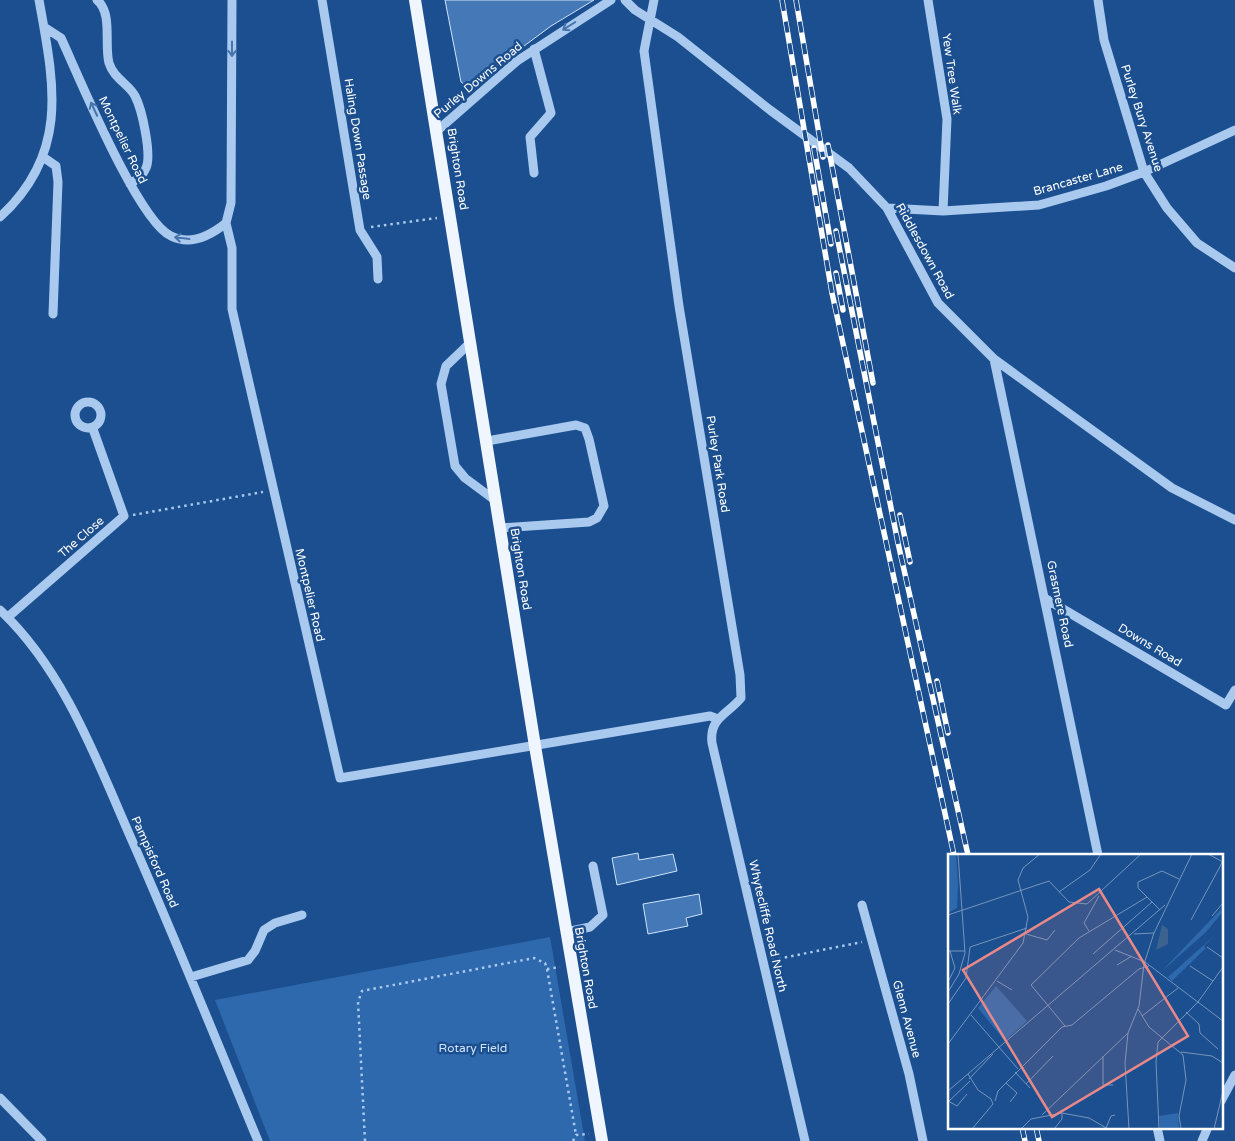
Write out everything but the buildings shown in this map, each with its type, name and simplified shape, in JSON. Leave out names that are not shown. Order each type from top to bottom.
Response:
[{"type":"main road","name":"Brighton Road","points":[[415,0],[438,130],[535,746],[601,1137]]},
{"type":"street","points":[[0,217],[23,192],[43,157],[51,131],[54,104],[52,74],[38,0]]},
{"type":"street","points":[[97,0],[102,4],[105,16],[109,63],[121,83],[135,95],[149,153],[146,169],[130,184]]},
{"type":"street","name":"Montpelier Road","points":[[232,0],[231,203],[226,223],[232,248],[232,309],[340,778],[535,746]]},
{"type":"street","name":"Haling Down Passage","points":[[322,0],[360,228],[377,257],[378,278]]},
{"type":"street","name":"Purley Downs Road","points":[[438,130],[517,61],[611,0]]},
{"type":"street","name":"Riddlesdown Road","points":[[625,0],[631,7],[678,37],[770,110],[849,168],[887,208],[938,303],[994,359],[1172,488],[1235,520]]},
{"type":"street","points":[[650,19],[654,0]]},
{"type":"street","name":"Yew Tree Walk","points":[[928,0],[947,120],[943,211]]},
{"type":"street","name":"Purley Bury Avenue","points":[[1098,0],[1104,40],[1144,172],[1166,208],[1196,243],[1235,268]]},
{"type":"street","name":"Purley Park Road","points":[[650,19],[644,51],[679,306],[740,675],[741,698],[731,710],[718,718]]},
{"type":"street","name":"Montpelier Road","points":[[44,27],[61,38],[130,184],[155,224],[171,237],[198,240],[210,236],[226,223]]},
{"type":"street","points":[[534,49],[551,113],[530,138],[534,173]]},
{"type":"street","name":"Brancaster Lane","points":[[887,208],[943,211],[1039,205],[1106,186],[1144,172],[1235,130]]},
{"type":"street","points":[[43,157],[56,166],[58,182],[53,314]]},
{"type":"street","points":[[471,342],[446,366],[441,384],[455,466],[465,478],[496,501]]},
{"type":"street","name":"Grasmere Road","points":[[994,359],[1046,599],[1098,854]]},
{"type":"street","points":[[486,441],[576,425],[585,428],[604,506],[597,518],[589,522],[500,528]]},
{"type":"street","points":[[93,429],[124,516]]},
{"type":"street","name":"The Close","points":[[8,618],[124,516]]},
{"type":"street","name":"Downs Road","points":[[1046,599],[1226,705],[1235,690]]},
{"type":"street","name":"Pampisford Road","points":[[0,610],[43,661],[75,716],[104,776],[191,977],[258,1141]]},
{"type":"street","points":[[535,746],[710,716],[718,718]]},
{"type":"street","name":"Whytecliffe Road North","points":[[718,718],[710,732],[712,743],[805,1141]]},
{"type":"street","points":[[566,932],[590,927],[602,915],[592,866]]},
{"type":"street","name":"Glenn Avenue","points":[[862,905],[909,1074],[923,1141]]},
{"type":"street","points":[[191,977],[248,960],[264,930],[275,923],[302,915]]},
{"type":"street","points":[[1222,1099],[1235,1075]]},
{"type":"street","points":[[0,1098],[12,1108],[42,1141]]},
{"type":"street","points":[[1157,1128],[1160,1141]]},
{"type":"street","points":[[1202,1141],[1208,1128]]},
{"type":"path","points":[[360,228],[451,216]]},
{"type":"path","points":[[124,516],[273,490]]},
{"type":"path","points":[[768,960],[872,941]]},
{"type":"path","points":[[365,1141],[358,1002],[362,991],[534,958],[545,962],[547,969],[576,1135],[573,1141]]},
{"type":"path","points":[[576,1135],[601,1137]]},
{"type":"green space","name":"Rotary Field","points":[[550,937],[585,1141],[270,1141],[215,1000]]},
{"type":"railway","points":[[782,0],[832,293],[954,854]]},
{"type":"railway","points":[[796,0],[823,157]]},
{"type":"railway","points":[[828,145],[873,383]]},
{"type":"railway","points":[[814,148],[831,244]]},
{"type":"railway","points":[[836,231],[898,543],[968,854]]},
{"type":"railway","points":[[836,273],[843,310]]},
{"type":"railway","points":[[900,515],[910,562]]},
{"type":"railway","points":[[937,681],[948,733]]},
{"type":"railway","points":[[1022,1128],[1025,1141]]},
{"type":"railway","points":[[1036,1128],[1039,1141]]}]
